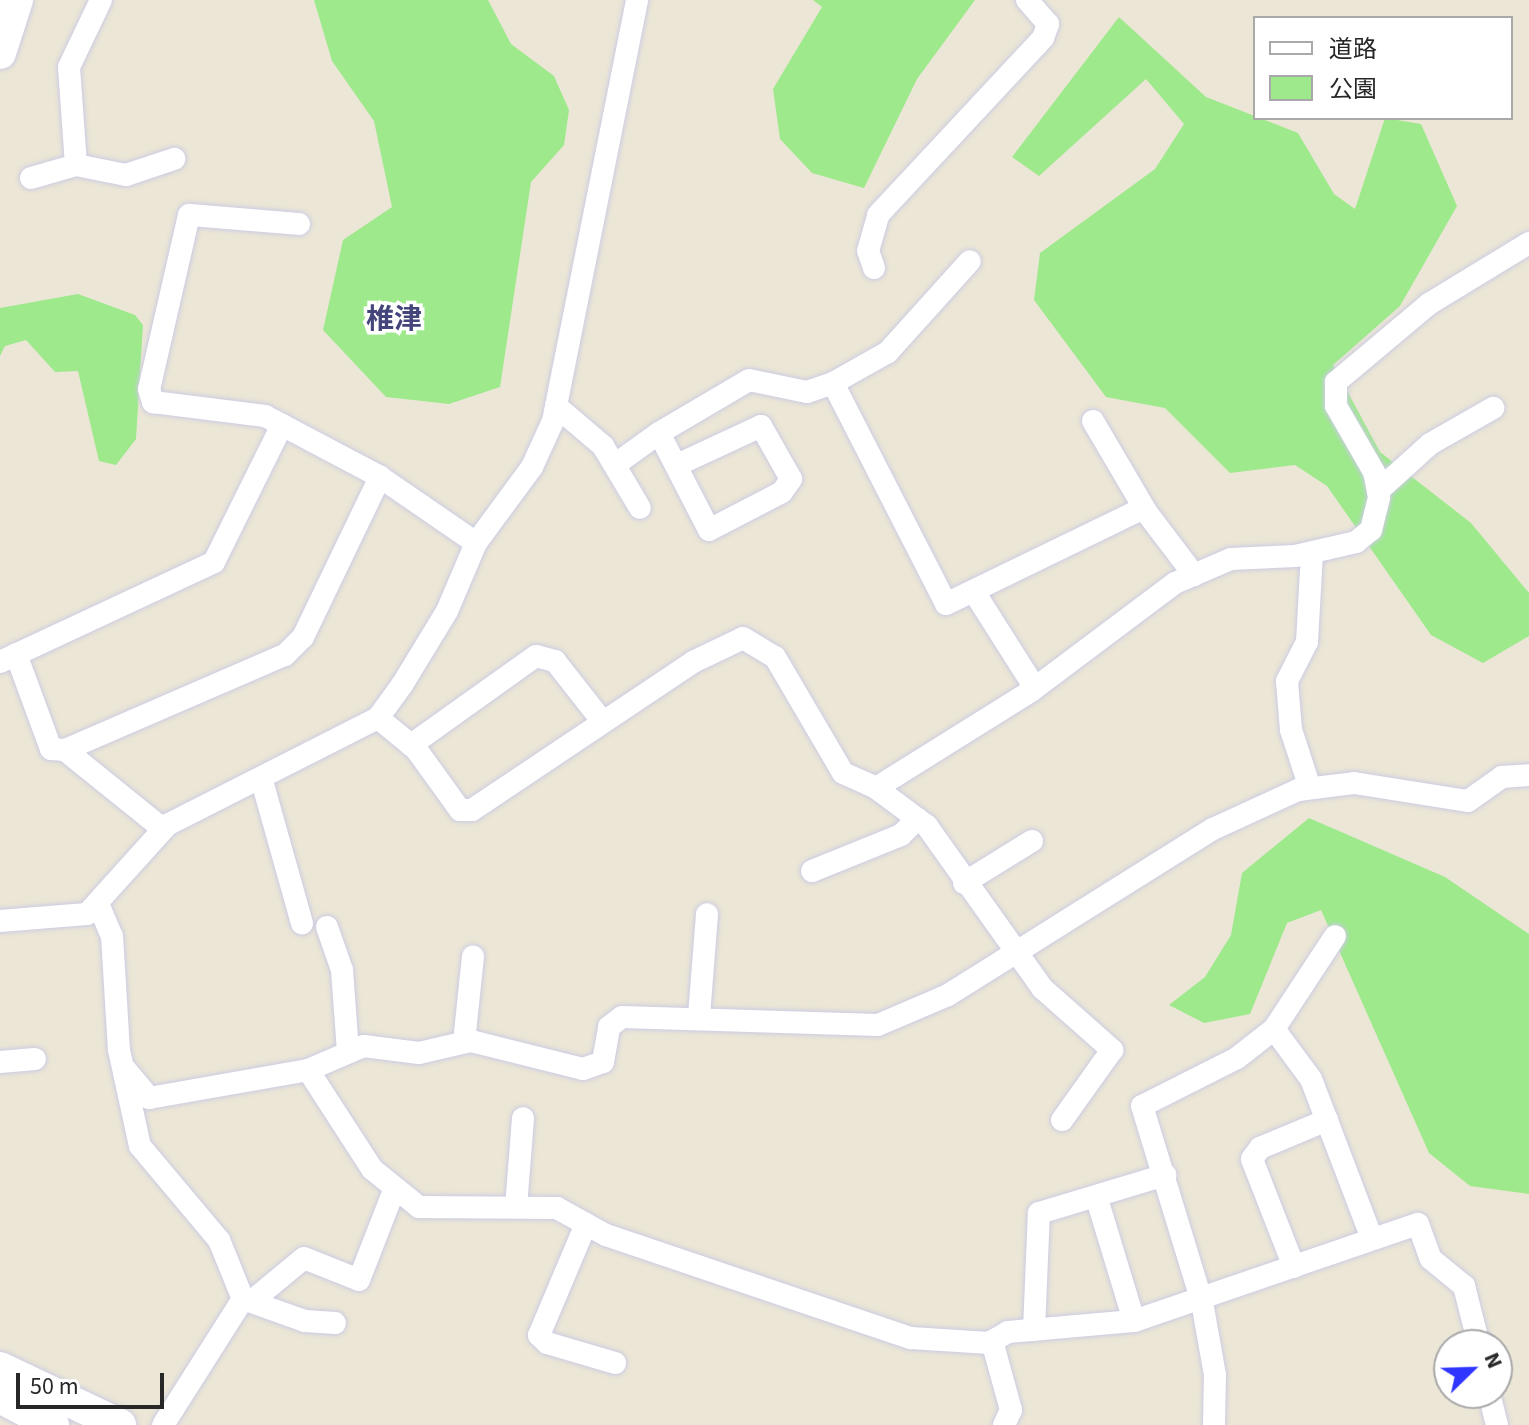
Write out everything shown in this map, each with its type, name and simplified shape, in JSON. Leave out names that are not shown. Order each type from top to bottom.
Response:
[{"type":"street","points":[[0,53],[17,0]]},
{"type":"street","points":[[76,165],[69,67],[101,0]]},
{"type":"street","points":[[0,921],[99,906],[163,829],[262,781],[378,718],[447,611],[476,543],[532,467],[556,406],[637,0]]},
{"type":"street","points":[[874,268],[868,251],[878,215],[1043,38],[1048,24],[1027,0]]},
{"type":"street","points":[[31,178],[76,165],[126,175],[174,159]]},
{"type":"street","points":[[299,224],[189,215],[149,389],[165,407],[265,416],[380,477],[476,543]]},
{"type":"street","points":[[876,788],[1035,688],[1148,598],[1231,559],[1312,552],[1371,530],[1378,491],[1336,406],[1336,382],[1396,339],[1429,304],[1529,243]]},
{"type":"street","points":[[616,464],[659,433],[749,380],[807,392],[833,383],[888,352],[970,261]]},
{"type":"street","points":[[833,383],[940,596],[953,605],[1144,508]]},
{"type":"street","points":[[556,406],[616,464],[640,508]]},
{"type":"street","points":[[1378,491],[1450,429],[1493,408]]},
{"type":"street","points":[[1093,421],[1144,508],[1194,575]]},
{"type":"street","points":[[282,425],[229,545],[214,562],[8,658],[51,749],[65,750],[285,655],[303,637],[380,477]]},
{"type":"street","points":[[659,433],[709,530],[782,492],[791,479],[761,426],[677,465]]},
{"type":"street","points":[[1310,788],[1291,730],[1287,681],[1307,642],[1312,552]]},
{"type":"street","points":[[976,595],[1035,688]]},
{"type":"street","points":[[378,718],[411,745],[460,810],[472,810],[602,721],[743,638],[775,657],[843,773],[876,788],[917,819],[1016,954],[1112,1050],[1062,1120]]},
{"type":"street","points":[[411,745],[536,656],[555,661],[602,721]]},
{"type":"street","points":[[65,750],[163,829]]},
{"type":"street","points":[[125,1069],[149,1098],[308,1070],[348,1052],[380,1046],[419,1053],[464,1042],[583,1069],[603,1062],[614,1019],[699,1016],[878,1025],[1016,954],[1053,923],[1213,829],[1310,788],[1354,783],[1468,801],[1502,777],[1529,775]]},
{"type":"street","points":[[262,781],[302,923]]},
{"type":"street","points":[[812,871],[901,835],[917,819]]},
{"type":"street","points":[[964,883],[1032,841]]},
{"type":"street","points":[[99,906],[117,961],[125,1069],[140,1146],[219,1240],[247,1300],[291,1317],[335,1323]]},
{"type":"street","points":[[699,1016],[707,914]]},
{"type":"street","points":[[327,927],[342,970],[348,1052]]},
{"type":"street","points":[[1214,1425],[1215,1375],[1202,1302],[1142,1106],[1237,1058],[1274,1029],[1335,936]]},
{"type":"street","points":[[464,1042],[473,956]]},
{"type":"street","points":[[1274,1029],[1311,1079],[1371,1236]]},
{"type":"street","points":[[0,1062],[35,1059]]},
{"type":"street","points":[[308,1070],[372,1169],[394,1190],[437,1211],[557,1208],[586,1224],[871,1327],[925,1339],[992,1341],[1034,1330],[1134,1321],[1202,1302],[1371,1236],[1418,1224],[1431,1259],[1464,1286],[1475,1329]]},
{"type":"street","points":[[516,1207],[523,1118]]},
{"type":"street","points":[[1294,1267],[1252,1159],[1260,1148],[1327,1120]]},
{"type":"street","points":[[1034,1330],[1039,1213],[1097,1199],[1165,1175]]},
{"type":"street","points":[[163,1425],[247,1300],[304,1258],[359,1280],[394,1190]]},
{"type":"street","points":[[1097,1199],[1134,1321]]},
{"type":"street","points":[[586,1224],[539,1335],[547,1343],[615,1363]]},
{"type":"street","points":[[992,1341],[1011,1410],[1004,1425]]},
{"type":"street","points":[[0,1368],[120,1425]]},
{"type":"street","points":[[0,1397],[53,1425]]},
{"type":"green space","points":[[314,0],[488,0],[511,44],[554,76],[569,110],[564,145],[531,182],[500,387],[449,404],[386,397],[323,330],[343,240],[392,207],[374,121],[332,61]]},
{"type":"green space","points":[[813,0],[975,0],[917,79],[864,188],[812,173],[780,139],[773,89],[822,7]]},
{"type":"green space","points":[[1119,17],[1206,97],[1253,115],[1253,120],[1265,120],[1298,133],[1334,194],[1355,209],[1384,120],[1421,124],[1457,206],[1400,306],[1333,365],[1380,452],[1471,523],[1529,593],[1529,636],[1483,663],[1431,635],[1327,486],[1295,465],[1230,473],[1165,408],[1106,397],[1034,300],[1040,253],[1155,169],[1184,124],[1146,79],[1039,176],[1012,157]]},
{"type":"green space","points":[[78,294],[135,315],[143,325],[136,439],[116,465],[99,461],[78,371],[55,372],[26,340],[5,346],[0,356],[0,308]]},
{"type":"green space","points":[[1309,818],[1445,877],[1529,934],[1529,1194],[1470,1186],[1429,1153],[1321,910],[1287,923],[1250,1014],[1204,1023],[1169,1005],[1205,977],[1231,935],[1242,873]]},
{"type":"district","name":"椎津","points":[[394,319]]}]
